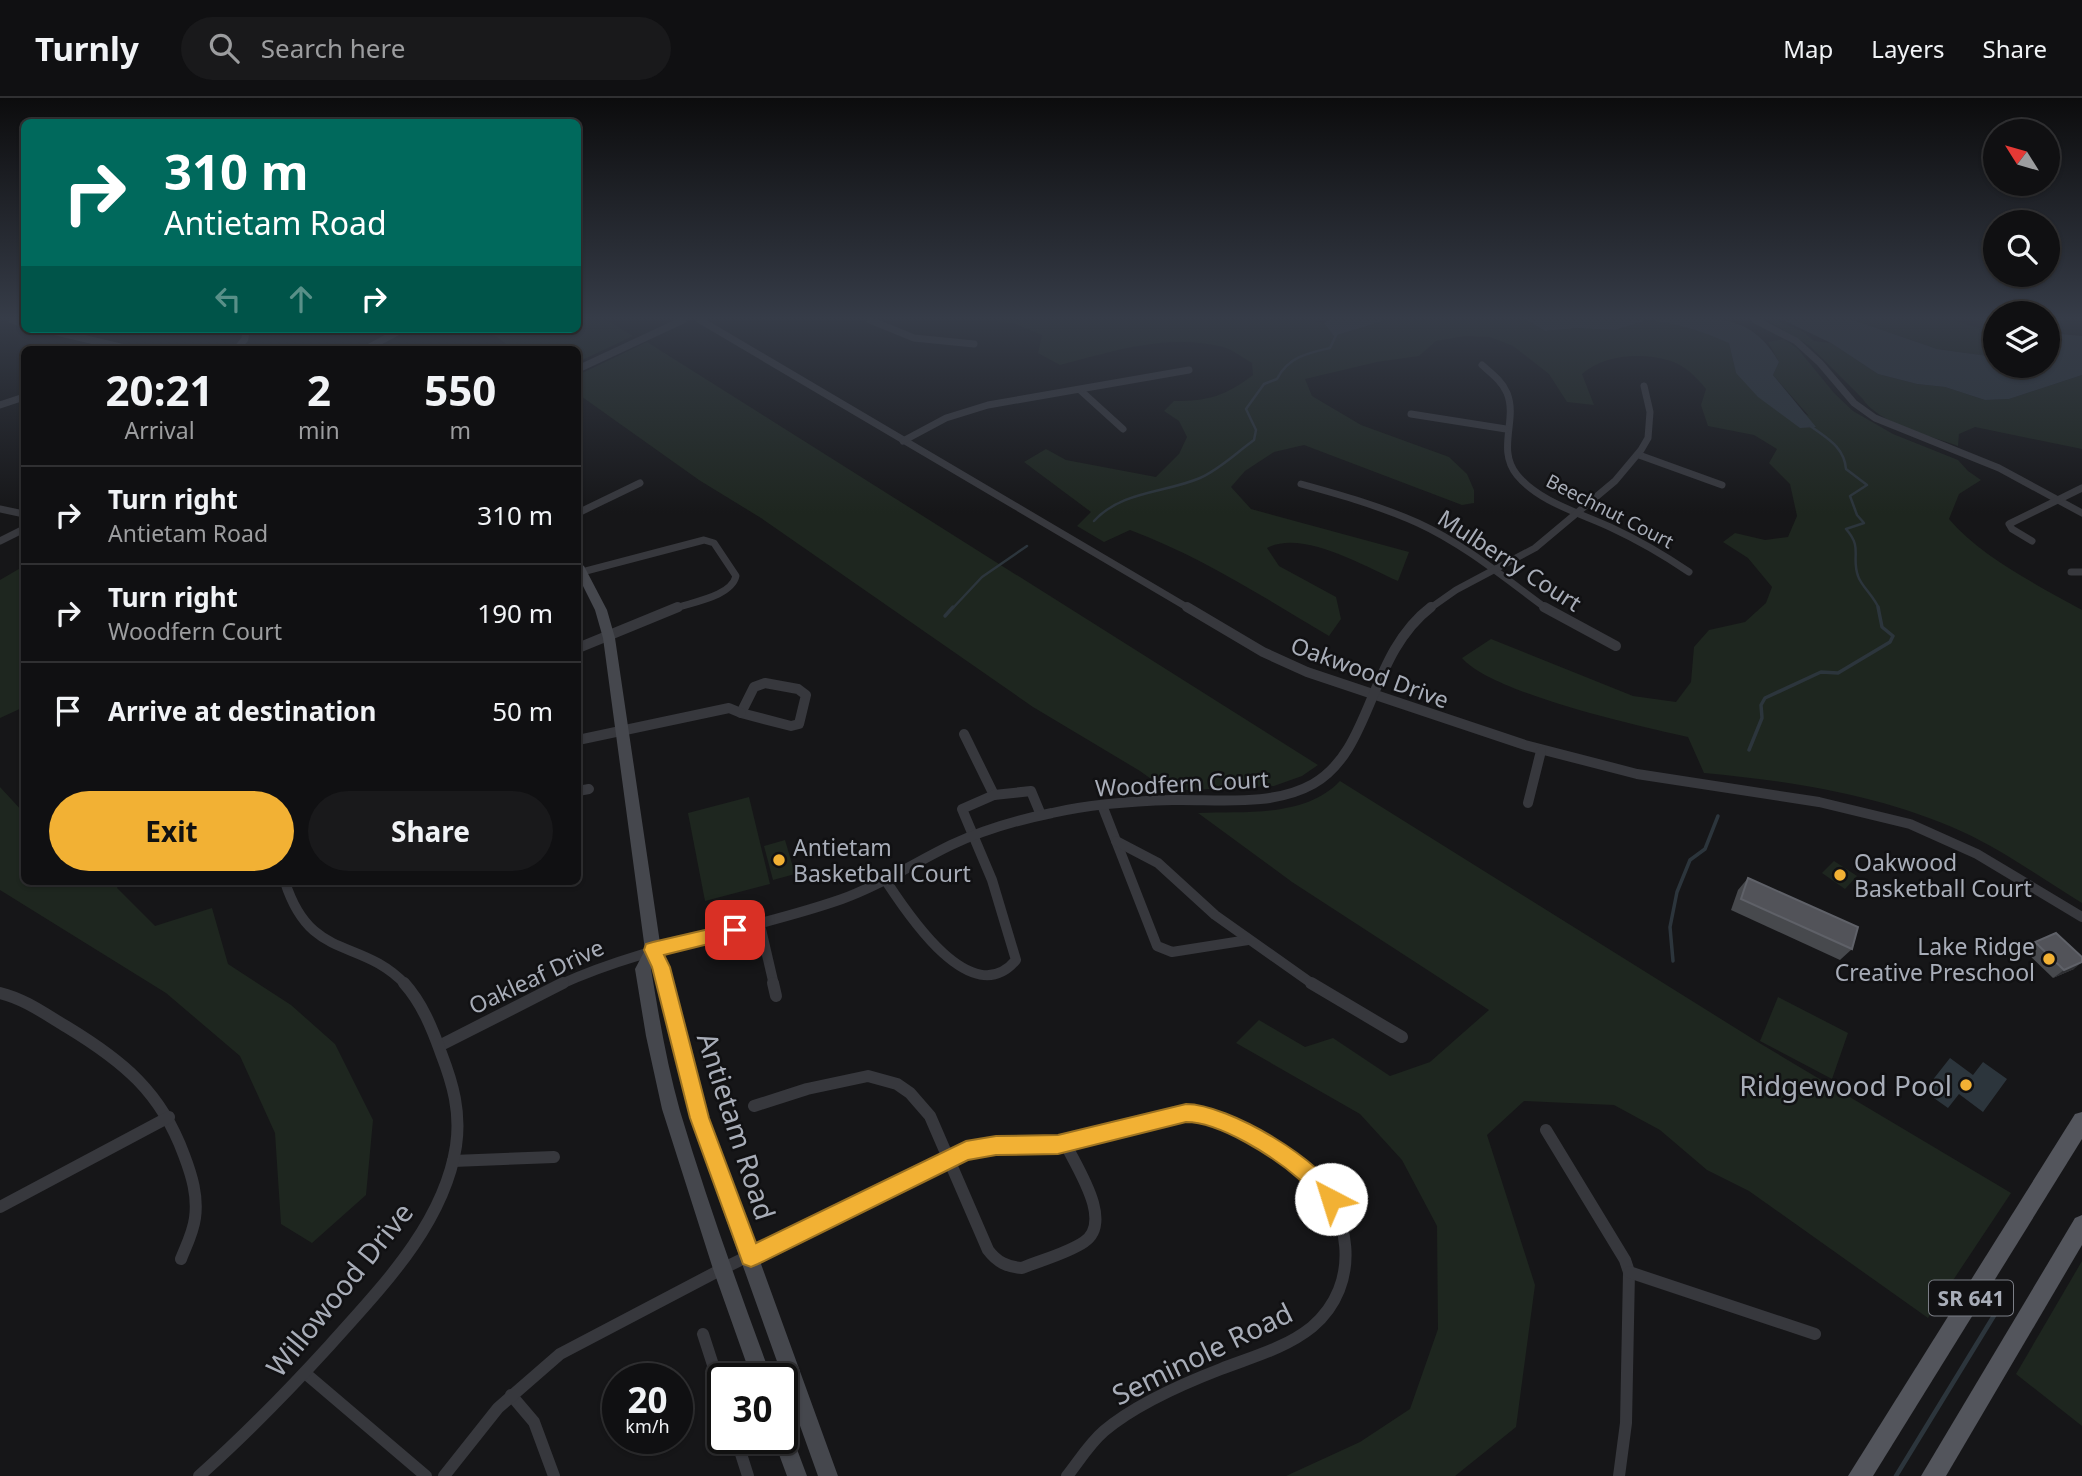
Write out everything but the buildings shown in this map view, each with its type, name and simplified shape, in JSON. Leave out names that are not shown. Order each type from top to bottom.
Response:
[{"type":"main road","name":"SR 641","points":[[1860,1476],[2082,1121]]},
{"type":"main road","name":"SR 641","points":[[1934,1476],[2082,1225]]},
{"type":"street","name":"Oakwood Drive","points":[[808,384],[1264,652],[1320,678],[1541,751],[1669,781],[1813,800],[1881,815],[1960,846],[2082,917]]},
{"type":"street","points":[[903,441],[946,417],[982,405],[1102,384]]},
{"type":"street","name":"Beechnut Court","points":[[1503,384],[1510,397],[1511,412],[1506,429],[1508,459],[1530,488],[1639,541],[1689,572]]},
{"type":"street","points":[[1838,384],[1854,403],[1875,418],[1999,468],[2082,513]]},
{"type":"street","name":"Woodfern Court","points":[[653,950],[760,925],[840,900],[886,881],[973,835],[1041,815],[1102,805],[1192,800],[1245,801],[1293,793],[1324,778],[1343,759],[1393,647],[1414,622],[1450,593],[1534,548],[1579,512],[1639,455],[1651,423],[1651,411],[1644,386]]},
{"type":"street","points":[[1080,390],[1123,429]]},
{"type":"street","points":[[0,405],[21,398]]},
{"type":"street","points":[[1411,414],[1506,429]]},
{"type":"street","points":[[1639,455],[1723,485]]},
{"type":"street","points":[[581,512],[640,483]]},
{"type":"street","name":"Mulberry Court","points":[[1301,484],[1398,513],[1456,544],[1550,611],[1616,646]]},
{"type":"street","points":[[2032,541],[2012,529],[2009,524],[2082,488]]},
{"type":"street","points":[[0,509],[21,513]]},
{"type":"street","points":[[0,541],[21,530]]},
{"type":"street","points":[[581,569],[704,540],[714,543],[736,576],[734,584],[726,590],[655,615],[608,638],[581,647]]},
{"type":"street","name":"Antietam Road","points":[[581,571],[601,610],[608,638],[653,950],[661,967],[699,1118],[828,1476]]},
{"type":"street","points":[[2071,572],[2082,572]]},
{"type":"street","points":[[581,739],[729,708],[741,713],[796,726],[801,721],[806,695],[798,689],[758,685],[741,713]]},
{"type":"street","points":[[964,734],[994,795]]},
{"type":"street","points":[[1528,803],[1541,751]]},
{"type":"street","points":[[886,881],[922,934],[935,946],[982,974],[998,977],[1006,973],[1016,960],[992,880],[962,809],[994,795],[1031,791],[1041,815]]},
{"type":"street","points":[[1102,805],[1157,946],[1172,952],[1248,940]]},
{"type":"street","points":[[1116,841],[1158,863],[1215,915],[1248,940],[1321,990],[1402,1037]]},
{"type":"street","name":"Willowood Drive","points":[[199,1476],[269,1411],[357,1314],[424,1227],[438,1202],[453,1161],[458,1114],[450,1076],[439,1046],[411,991],[396,975],[365,956],[321,938],[309,928],[292,904],[286,885]]},
{"type":"street","points":[[760,925],[776,996]]},
{"type":"street","name":"Antietam Road","points":[[653,950],[643,969],[654,1036],[671,1109],[722,1269],[756,1363]]},
{"type":"street","name":"Oakleaf Drive","points":[[439,1046],[559,984],[653,950]]},
{"type":"street","points":[[0,993],[17,998],[107,1050],[147,1086],[169,1117],[181,1141],[197,1204],[195,1222],[181,1259]]},
{"type":"street","points":[[754,1106],[830,1083],[868,1076],[904,1088],[921,1103],[930,1116],[988,1250],[1003,1266],[1021,1268],[1084,1242],[1096,1229],[1097,1212],[1065,1143]]},
{"type":"street","name":"Seminole Road","points":[[444,1476],[511,1395],[560,1354],[722,1269],[948,1159],[979,1147],[1065,1143],[1186,1113],[1213,1116],[1295,1162],[1320,1184],[1331,1199],[1344,1230],[1347,1264],[1344,1282],[1324,1315],[1308,1330],[1289,1342],[1196,1380],[1110,1426],[1067,1476]]},
{"type":"street","points":[[0,1207],[169,1117]]},
{"type":"street","points":[[1546,1130],[1629,1272],[1626,1423],[1619,1476]]},
{"type":"street","points":[[453,1161],[554,1157]]},
{"type":"street","points":[[1629,1272],[1815,1335]]},
{"type":"street","points":[[703,1334],[712,1363]]},
{"type":"street","points":[[305,1373],[426,1476]]},
{"type":"street","points":[[511,1395],[533,1419],[543,1438],[554,1476]]},
{"type":"street","points":[[741,1454],[748,1476]]},
{"type":"street","points":[[789,1454],[797,1476]]},
{"type":"shaded area","points":[[581,384],[714,384],[1318,765],[1302,776],[1274,786],[1168,791],[1140,771],[1033,707],[761,518],[699,480],[581,396]]},
{"type":"shaded area","points":[[1239,384],[1307,384],[1312,396],[1361,425],[1449,457],[1467,474],[1474,490],[1474,503],[1462,505],[1304,445],[1274,452],[1245,471],[1231,487],[1251,509],[1409,552],[1398,581],[1315,546],[1281,543],[1267,548],[1279,566],[1336,597],[1341,619],[1329,636],[1232,578],[1156,540],[1130,530],[1104,542],[1077,526],[1091,512],[1024,462],[1046,449],[1066,460],[1156,477],[1179,454],[1187,437],[1179,421],[1164,411],[1174,401],[1207,398]]},
{"type":"shaded area","points":[[1556,384],[1586,384],[1594,405],[1567,402]]},
{"type":"shaded area","points":[[1702,384],[1755,384],[1809,416],[1781,384],[1827,384],[1853,411],[1893,434],[1958,460],[1981,480],[1959,494],[1949,519],[1994,558],[2082,610],[2082,903],[1993,848],[1932,819],[1868,799],[1803,785],[1704,773],[1688,737],[1602,716],[1534,695],[1503,684],[1478,671],[1462,658],[1491,639],[1633,696],[1676,702],[1691,682],[1694,647],[1709,630],[1745,622],[1766,603],[1772,587],[1748,558],[1723,542],[1735,533],[1765,540],[1788,537],[1797,516],[1790,484],[1769,463],[1777,449],[1754,435],[1708,426],[1701,405],[1706,389]]},
{"type":"shaded area","points":[[1746,384],[1781,384],[1816,427],[1800,428],[1758,397]]},
{"type":"shaded area","points":[[1848,384],[1945,387],[1985,400],[2009,399],[2054,384],[2082,384],[2082,449],[1975,427],[1959,434],[1958,446],[1892,422],[1869,407]]},
{"type":"shaded area","points":[[1920,384],[2054,384],[2009,399],[1985,400],[1945,387]]},
{"type":"shaded area","points":[[21,568],[21,708],[0,718],[0,580]]},
{"type":"shaded area","points":[[1340,781],[1761,1044],[2011,1193],[1928,1318],[1749,1191],[1707,1170],[1660,1130],[1614,1105],[1524,1101],[1487,1135],[1535,1285],[1516,1427],[1455,1476],[1286,1476],[1360,1442],[1410,1409],[1438,1329],[1437,1226],[1402,1160],[1360,1114],[1236,1043],[1259,1020],[1305,1047],[1333,1038],[1390,1076],[1430,1062],[1489,1010],[1292,882],[1198,813],[1254,812],[1292,807],[1326,793]]},
{"type":"shaded area","points":[[0,787],[21,810],[21,885],[118,885],[117,888],[155,926],[212,908],[228,964],[291,1005],[335,1044],[373,1120],[366,1195],[312,1243],[281,1224],[275,1133],[240,1056],[166,993],[0,890]]},
{"type":"shaded area","points":[[749,797],[770,884],[705,901],[688,813]]},
{"type":"shaded area","name":"Antietam Basketball Court","points":[[785,840],[795,874],[773,880],[764,846]]},
{"type":"shaded area","name":"Oakwood Basketball Court","points":[[1834,861],[1857,876],[1845,889],[1822,873]]},
{"type":"shaded area","points":[[1778,997],[1848,1033],[1832,1079],[1760,1041]]},
{"type":"shaded area","name":"Ridgewood Pool","points":[[1950,1058],[1973,1075],[1983,1062],[2007,1079],[1983,1112],[1959,1094],[1948,1108],[1924,1091]]},
{"type":"shaded area","points":[[2082,1261],[2082,1426],[2016,1374]]},
{"type":"waterway","points":[[1094,521],[1105,511],[1130,498],[1200,478],[1254,440],[1256,430],[1246,409],[1264,384]]},
{"type":"waterway","points":[[1809,425],[1838,448],[1846,469],[1867,485],[1850,496],[1857,515],[1864,523],[1846,529],[1854,542],[1858,576],[1878,607]]},
{"type":"waterway","points":[[952,609],[982,577],[1027,546]]},
{"type":"waterway","points":[[945,616],[953,607]]},
{"type":"waterway","points":[[1749,750],[1762,718],[1761,705],[1765,698],[1821,672],[1838,673],[1890,642],[1893,636],[1882,627],[1878,607]]},
{"type":"waterway","points":[[1673,961],[1670,927],[1677,892],[1690,860],[1705,849],[1718,816]]},
{"type":"waterway","points":[[1896,1476],[1995,1314]]},
{"type":"place","name":"Antietam Basketball Court","points":[[779,860]]},
{"type":"place","name":"Oakwood Basketball Court","points":[[1840,875]]},
{"type":"place","name":"Lake Ridge Creative Preschool","points":[[2049,959]]},
{"type":"place","name":"Ridgewood Pool","points":[[1966,1085]]},
{"type":"route","points":[[735,930],[653,950],[661,967],[699,1118],[751,1257],[966,1151],[996,1145],[1058,1144],[1186,1113],[1200,1113],[1221,1119],[1295,1162],[1320,1184],[1331,1199]]}]
